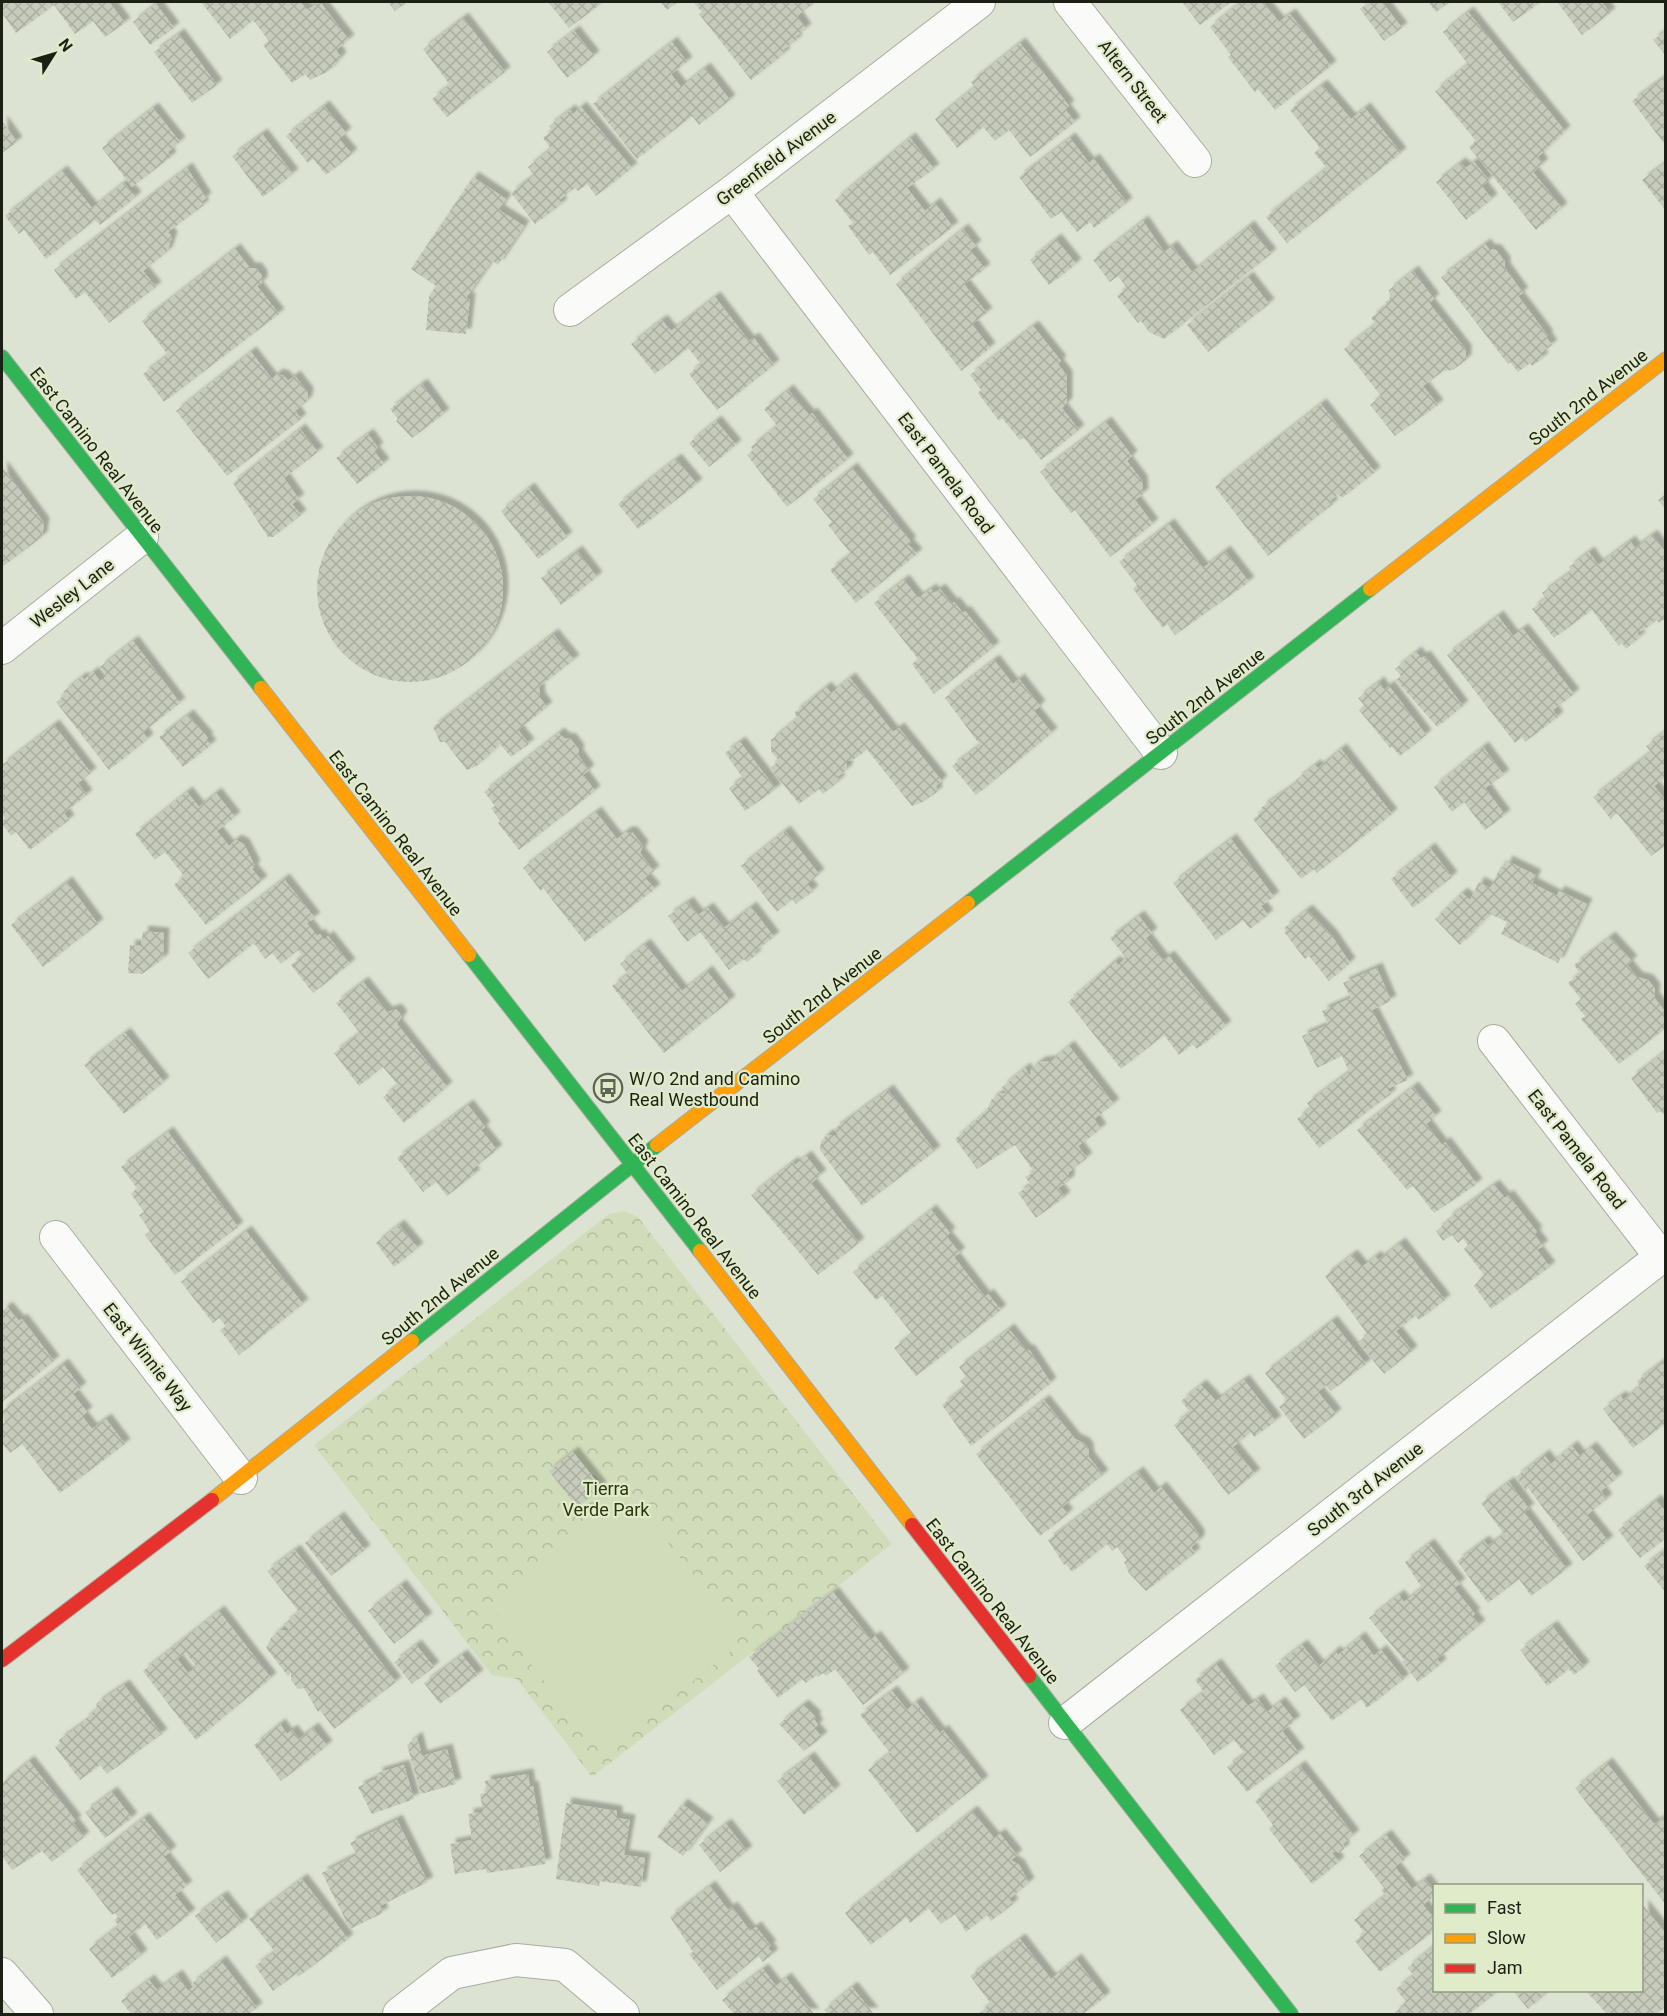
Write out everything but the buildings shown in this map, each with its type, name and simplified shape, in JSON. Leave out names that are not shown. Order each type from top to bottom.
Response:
[{"type":"street","name":"Greenfield Avenue","points":[[570,310],[732,192],[979,2]]},
{"type":"street","name":"Altern Street","points":[[1070,2],[1195,161]]},
{"type":"street","name":"East Pamela Road","points":[[732,192],[1161,753]]},
{"type":"street","name":"East Camino Real Avenue","points":[[2,357],[1291,2014]]},
{"type":"street","name":"South 2nd Avenue","points":[[2,1660],[241,1478],[632,1164],[1665,360]]},
{"type":"street","name":"Wesley Lane","points":[[2,648],[142,537]]},
{"type":"street","name":"East Pamela Road","points":[[1494,1041],[1663,1255]]},
{"type":"street","name":"East Winnie Way","points":[[56,1237],[241,1478]]},
{"type":"street","name":"South 3rd Avenue","points":[[1065,1724],[1663,1255]]},
{"type":"street","points":[[399,2014],[452,1973],[516,1960],[565,1965],[623,2014]]},
{"type":"street","points":[[2,1974],[37,2014]]},
{"type":"green space","name":"Tierra Verde Park","points":[[625,1211],[638,1217],[892,1544],[592,1777],[517,1679],[492,1675],[314,1445],[609,1214]]},
{"type":"green space","points":[[618,1504],[644,1513],[735,1627],[735,1648],[610,1747],[592,1743],[497,1620],[500,1597]]},
{"type":"traffic: fast","points":[[2,357],[261,688]]},
{"type":"traffic: fast","points":[[968,903],[1370,589]]},
{"type":"traffic: fast","points":[[469,955],[700,1251]]},
{"type":"traffic: fast","points":[[412,1341],[657,1145]]},
{"type":"traffic: fast","points":[[1029,1676],[1291,2014]]},
{"type":"traffic: slow","points":[[1370,589],[1666,359]]},
{"type":"traffic: slow","points":[[261,688],[469,955]]},
{"type":"traffic: slow","points":[[657,1145],[968,903]]},
{"type":"traffic: slow","points":[[700,1251],[912,1525]]},
{"type":"traffic: slow","points":[[212,1500],[412,1341]]},
{"type":"traffic: jam","points":[[2,1660],[212,1500]]},
{"type":"traffic: jam","points":[[912,1525],[1029,1676]]},
{"type":"place","name":"W/O 2nd and Camino Real Westbound","points":[[608,1088]]}]
